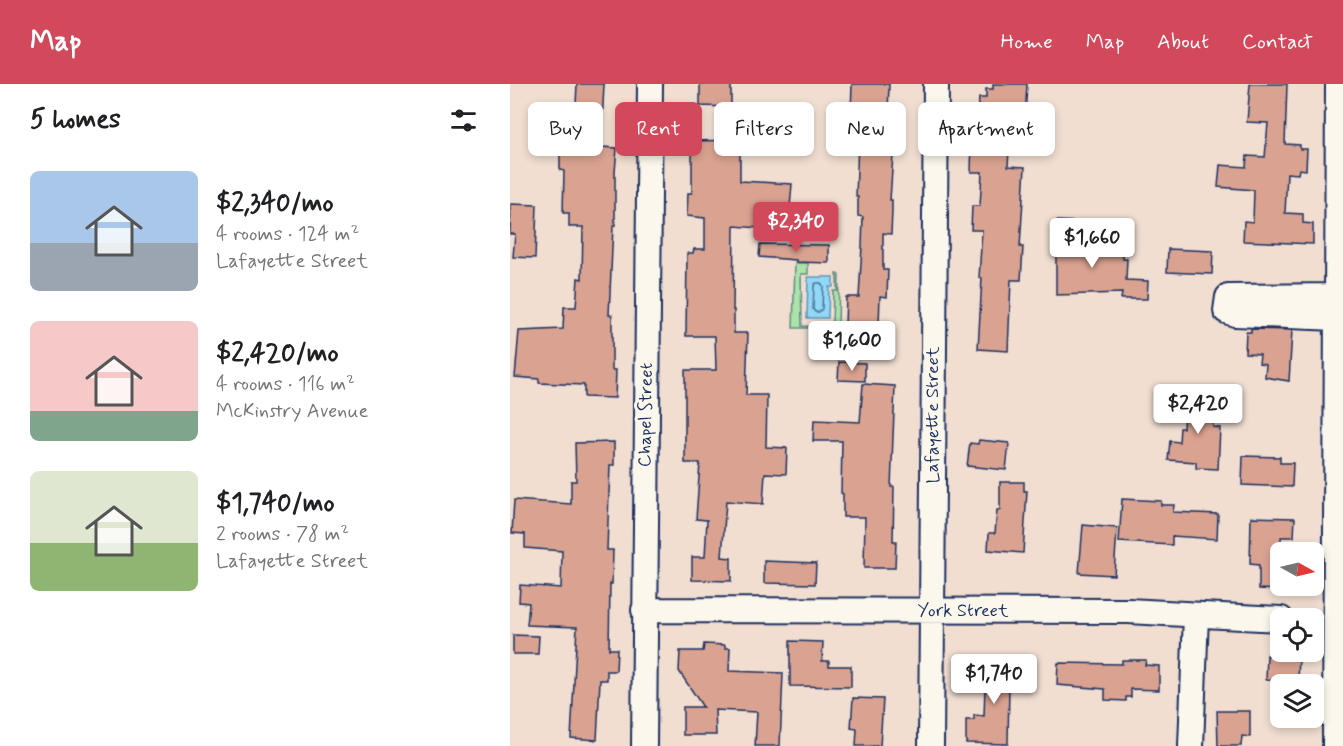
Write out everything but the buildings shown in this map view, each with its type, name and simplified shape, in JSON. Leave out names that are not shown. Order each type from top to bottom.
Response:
[{"type":"street","name":"Chapel Street","points":[[644,746],[650,84]]},
{"type":"street","name":"Lafayette Street","points":[[931,746],[936,84]]},
{"type":"street","points":[[1335,746],[1325,621],[1338,299],[1338,84]]},
{"type":"street","name":"York Street","points":[[644,610],[932,612],[1058,610],[1270,618]]},
{"type":"street","points":[[1191,746],[1196,615]]},
{"type":"green space","points":[[795,263],[808,263],[808,274],[801,274],[802,326],[832,327],[833,291],[837,291],[837,274],[839,275],[838,328],[793,328]]},
{"type":"water","points":[[808,277],[833,277],[833,287],[829,287],[828,318],[807,318]]}]
